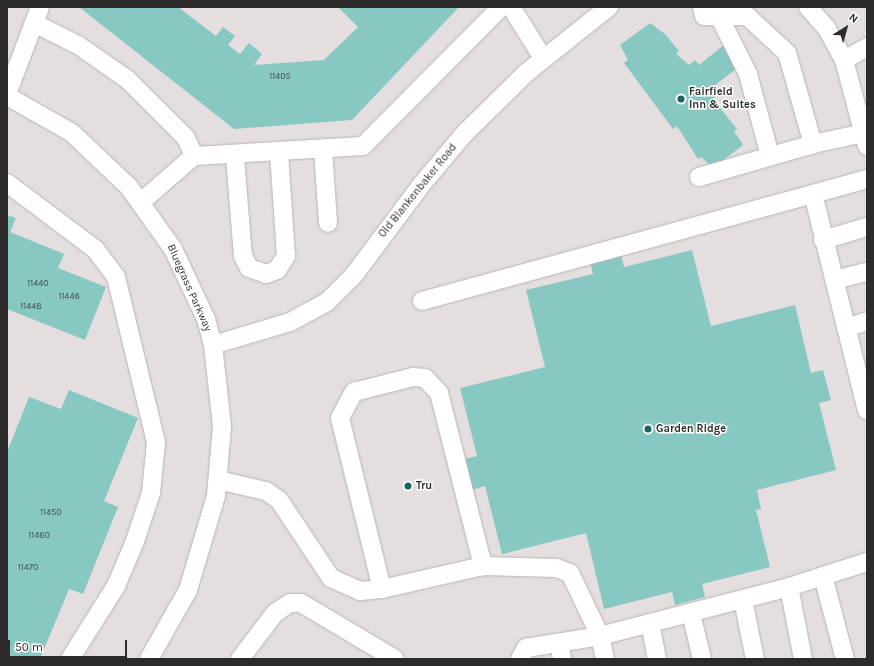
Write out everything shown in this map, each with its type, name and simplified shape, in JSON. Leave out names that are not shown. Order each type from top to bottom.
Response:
[{"type":"street","points":[[141,202],[194,156],[235,157],[363,146],[501,7]]},
{"type":"street","points":[[511,7],[543,58]]},
{"type":"street","points":[[702,7],[704,16],[747,16],[787,53],[813,144]]},
{"type":"street","points":[[699,177],[813,144],[865,140],[844,60],[827,29],[808,7]]},
{"type":"street","name":"Old Blankenbaker Road","points":[[213,345],[290,322],[327,302],[354,275],[422,184],[466,133],[543,58],[598,10]]},
{"type":"street","points":[[7,95],[37,15],[128,80],[186,138],[194,156]]},
{"type":"street","points":[[719,16],[748,74],[770,156]]},
{"type":"street","points":[[844,60],[867,47]]},
{"type":"street","name":"Bluegrass Parkway","points":[[7,95],[72,133],[112,168],[141,202],[173,249],[206,320],[213,345],[222,427],[218,480],[209,528],[190,584],[149,659]]},
{"type":"street","points":[[323,149],[328,223]]},
{"type":"street","points":[[235,157],[243,256],[249,268],[266,274],[278,270],[286,256],[279,153]]},
{"type":"street","points":[[422,301],[867,179]]},
{"type":"street","points":[[7,183],[95,249],[116,277],[156,442],[151,492],[135,541],[116,586],[70,659]]},
{"type":"street","points":[[813,194],[823,240],[846,328],[862,372],[867,410]]},
{"type":"street","points":[[823,240],[867,227]]},
{"type":"street","points":[[834,280],[867,272]]},
{"type":"street","points":[[846,328],[867,322]]},
{"type":"street","points":[[382,589],[340,418],[354,392],[413,377],[425,378],[439,393],[483,566]]},
{"type":"street","points":[[218,480],[266,491],[279,500],[331,578],[360,590],[382,589],[483,566],[556,568],[570,573],[600,636],[605,659]]},
{"type":"street","points":[[520,659],[526,648],[560,651],[600,636],[789,588],[867,562]]},
{"type":"street","points":[[823,576],[845,659]]},
{"type":"street","points":[[789,588],[803,659]]},
{"type":"street","points":[[743,600],[755,659]]},
{"type":"street","points":[[240,659],[275,613],[295,603],[395,659]]},
{"type":"street","points":[[691,613],[702,659]]},
{"type":"street","points":[[650,623],[657,659]]},
{"type":"building","points":[[79,7],[178,7],[216,36],[223,27],[235,36],[228,45],[240,54],[249,43],[262,54],[254,65],[324,60],[358,27],[338,7],[459,7],[352,120],[234,129]]},
{"type":"building","points":[[650,23],[665,34],[679,51],[676,54],[689,65],[695,60],[699,65],[725,44],[741,65],[714,86],[720,93],[713,99],[737,129],[734,131],[743,145],[713,168],[701,157],[698,159],[677,126],[673,129],[624,63],[628,60],[620,45]]},
{"type":"building","points":[[7,215],[16,218],[10,232],[64,254],[58,268],[106,287],[85,340],[7,309]]},
{"type":"building","name":"Garden Ridge","points":[[692,250],[711,326],[795,305],[811,373],[823,370],[831,400],[819,403],[836,470],[757,490],[761,509],[756,510],[770,567],[702,584],[705,597],[675,605],[672,592],[604,609],[586,533],[502,554],[485,486],[472,490],[465,459],[477,456],[460,388],[545,367],[526,290],[593,274],[590,262],[621,255],[624,267]]},
{"type":"building","points":[[69,390],[138,418],[104,501],[118,507],[83,594],[69,589],[40,659],[7,659],[7,452],[29,397],[61,409]]},
{"type":"place","name":"Fairfield Inn & Suites","points":[[681,99]]},
{"type":"place","name":"Garden Ridge","points":[[648,429]]},
{"type":"place","name":"Tru","points":[[408,486]]}]
